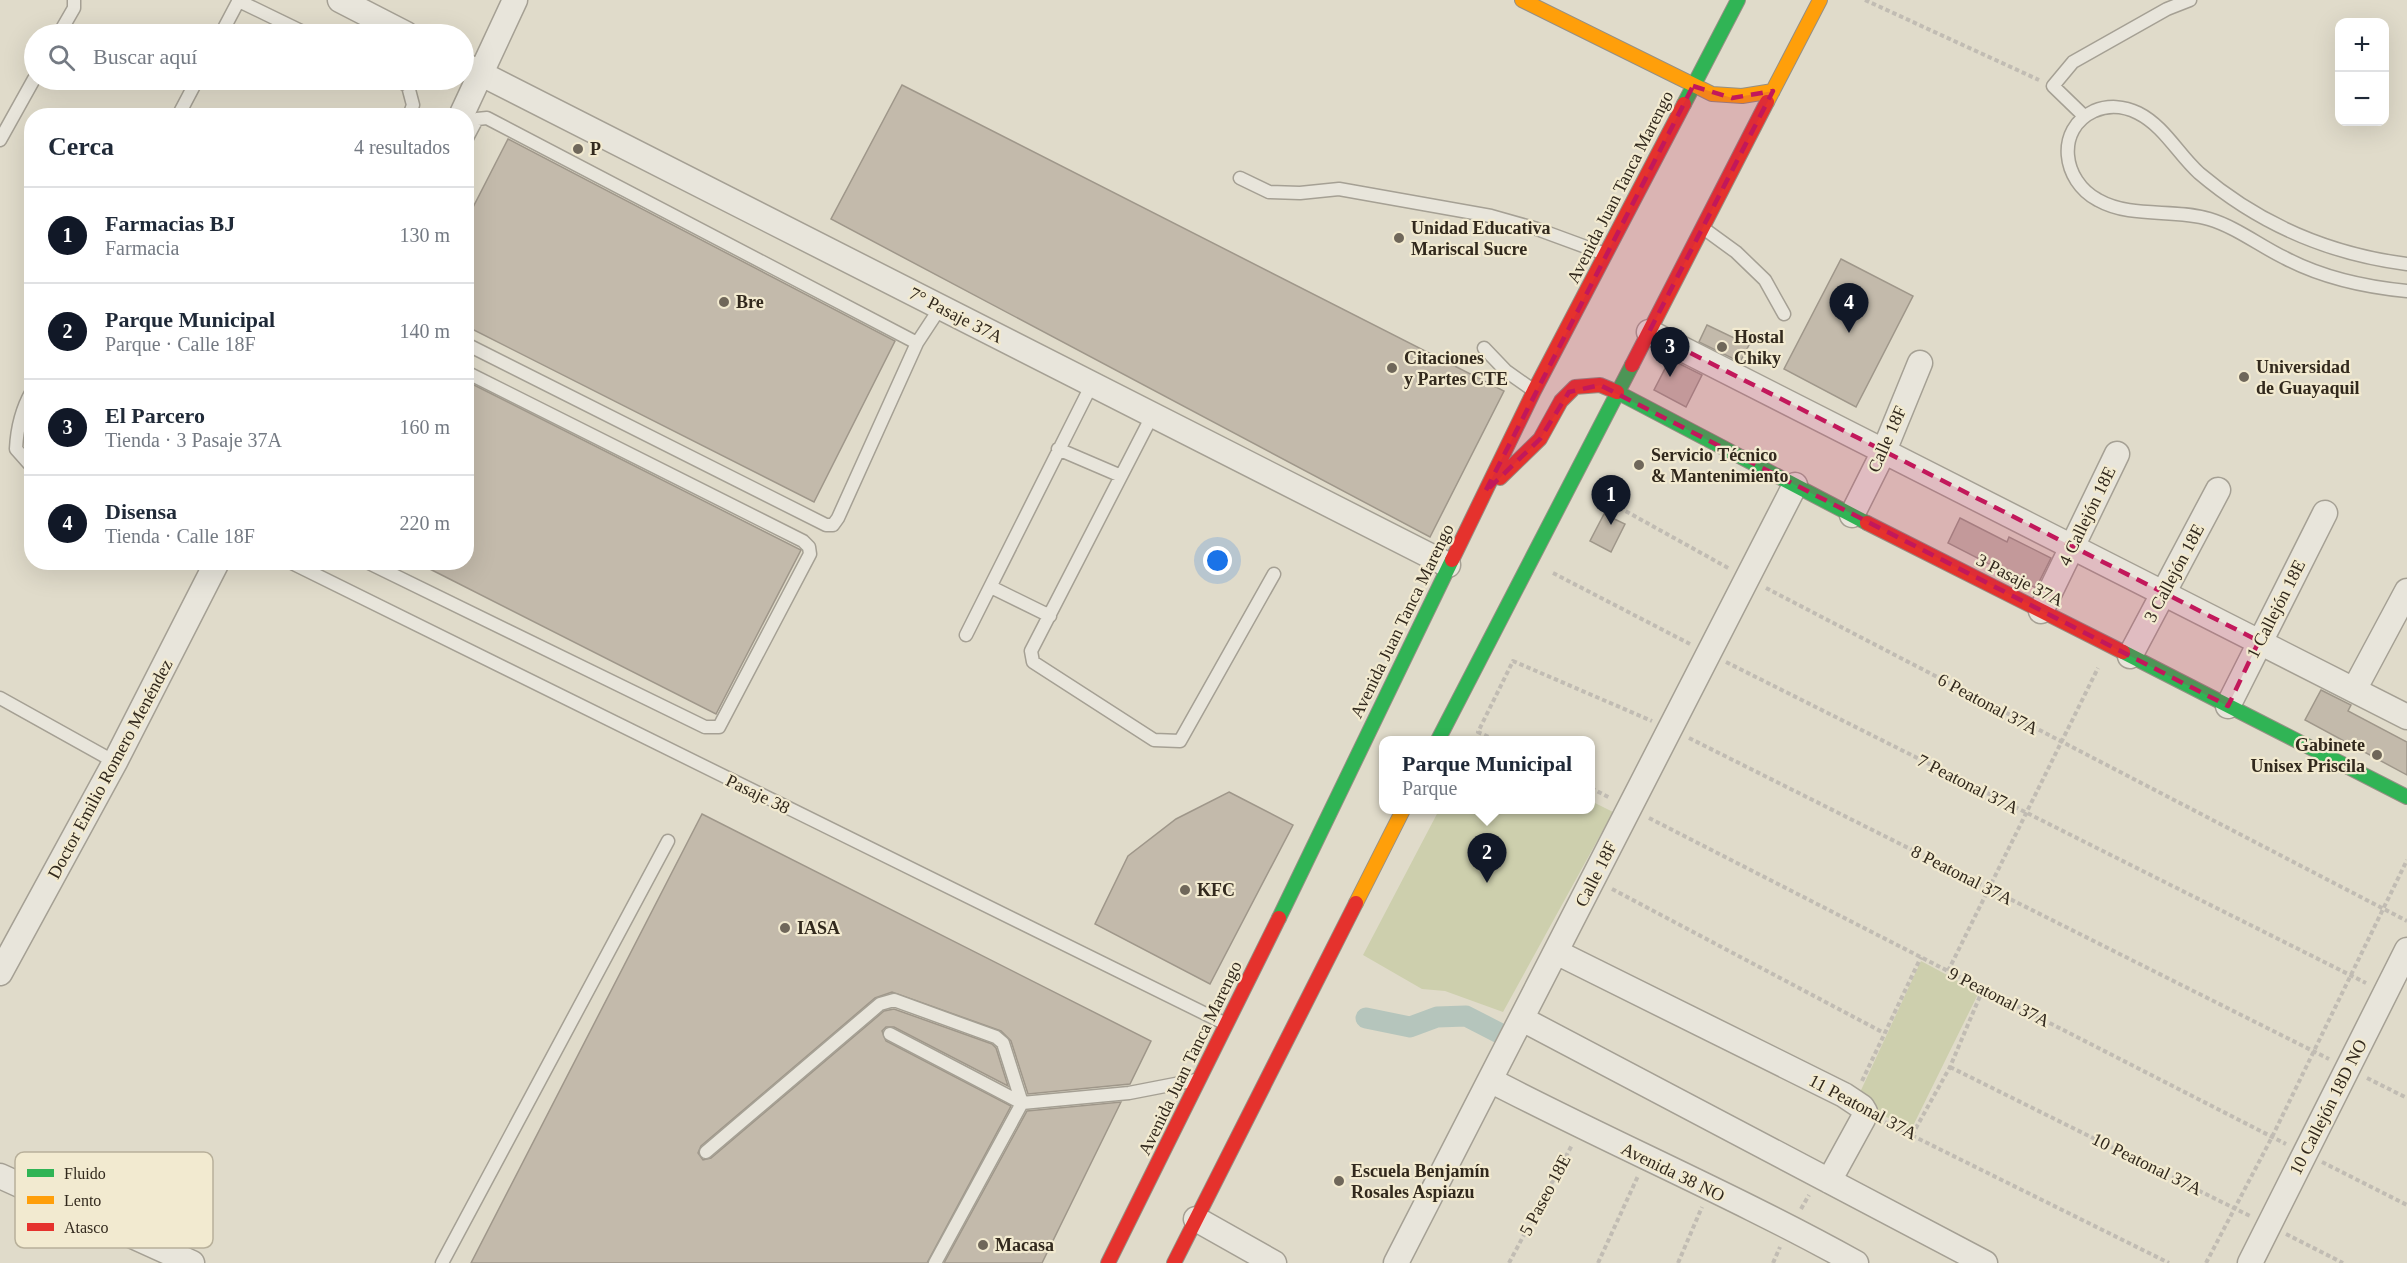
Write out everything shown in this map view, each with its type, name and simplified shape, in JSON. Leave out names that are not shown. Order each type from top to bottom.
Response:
[{"type":"main road","points":[[1522,0],[1712,94],[1732,98],[1753,97],[1773,91]]},
{"type":"main road","name":"Avenida Juan Tanca Marengo","points":[[1108,1263],[1227,1025],[1534,391],[1738,0]]},
{"type":"main road","points":[[1441,736],[1820,0]]},
{"type":"main road","name":"3 Pasaje 37A","points":[[1485,492],[1540,439],[1561,401],[1575,387],[1599,385],[1617,392],[1852,515],[2407,797]]},
{"type":"main road","points":[[1174,1263],[1401,814]]},
{"type":"street","points":[[340,0],[387,24]]},
{"type":"street","points":[[474,68],[515,0]]},
{"type":"street","name":"7° Pasaje 37A","points":[[474,71],[1448,566]]},
{"type":"street","points":[[463,108],[468,90]]},
{"type":"street","points":[[1649,332],[2407,717]]},
{"type":"street","name":"Calle 18F","points":[[1852,515],[1884,451],[1920,363]]},
{"type":"street","name":"4 Callejón 18E","points":[[2041,611],[2117,454]]},
{"type":"street","name":"Calle 18F","points":[[1396,1263],[1795,485]]},
{"type":"street","name":"3 Callejón 18E","points":[[2120,651],[2163,593],[2218,490]]},
{"type":"street","name":"1 Callejón 18E","points":[[2228,706],[2325,513]]},
{"type":"street","name":"Doctor Emilio Romero Menéndez","points":[[0,974],[115,762],[213,570]]},
{"type":"street","points":[[2354,690],[2407,591]]},
{"type":"street","name":"10 Callejón 18D NO","points":[[2250,1263],[2407,950]]},
{"type":"street","name":"11 Peatonal 37A","points":[[1557,952],[1859,1107]]},
{"type":"street","points":[[1522,1019],[1985,1263]]},
{"type":"street","name":"Avenida 38 NO","points":[[1491,1080],[1581,1128],[1790,1227],[1856,1263]]},
{"type":"street","points":[[1824,1179],[1859,1107]]},
{"type":"street","points":[[0,1176],[15,1183]]},
{"type":"street","points":[[1196,1219],[1274,1263]]},
{"type":"street","points":[[159,1248],[192,1263]]},
{"type":"lane","points":[[65,24],[74,8],[74,0]]},
{"type":"lane","points":[[2084,116],[2053,86],[2073,62],[2167,9],[2190,0]]},
{"type":"lane","points":[[226,24],[239,1],[286,24]]},
{"type":"lane","points":[[0,140],[28,90]]},
{"type":"lane","points":[[182,108],[192,90]]},
{"type":"lane","points":[[409,90],[412,108]]},
{"type":"lane","points":[[2407,264],[2342,252],[2295,236],[2222,191],[2196,171],[2153,122],[2137,112],[2117,107],[2102,107],[2084,116],[2073,129],[2067,145],[2068,164],[2077,184],[2097,200],[2119,208],[2208,219],[2287,260],[2332,278],[2374,288],[2407,291]]},
{"type":"lane","points":[[474,125],[477,119],[487,118],[917,343]]},
{"type":"lane","points":[[1240,178],[1269,192],[1300,194],[1338,189],[1491,216],[1538,229],[1606,254]]},
{"type":"lane","points":[[1702,228],[1736,252],[1765,280],[1784,314]]},
{"type":"lane","points":[[474,349],[826,525],[833,525],[917,343],[940,308]]},
{"type":"lane","points":[[1484,348],[1506,371],[1534,391]]},
{"type":"lane","points":[[383,570],[705,728],[715,729],[719,727],[810,554],[809,547],[803,541],[474,376]]},
{"type":"lane","points":[[966,635],[1092,384]]},
{"type":"lane","points":[[24,404],[17,429],[16,449],[24,458]]},
{"type":"lane","points":[[1152,416],[1031,651],[1033,662],[1154,740],[1180,741],[1274,574]]},
{"type":"lane","points":[[1058,448],[1121,476]]},
{"type":"lane","name":"Pasaje 38","points":[[306,570],[1227,1025]]},
{"type":"lane","points":[[991,587],[1050,616]]},
{"type":"lane","points":[[0,698],[115,762]]},
{"type":"lane","points":[[442,1263],[668,841]]},
{"type":"lane","points":[[706,1152],[880,1004],[894,1000],[996,1037],[1003,1042],[1022,1103],[935,1263]]},
{"type":"lane","points":[[890,1034],[1022,1103],[1129,1093],[1200,1079]]},
{"type":"path","points":[[1865,0],[2025,73]]},
{"type":"path","name":"6 Peatonal 37A","points":[[1572,481],[1747,578],[2407,921]]},
{"type":"path","name":"7 Peatonal 37A","points":[[1530,560],[1709,654],[2386,993]]},
{"type":"path","points":[[1948,971],[2061,742],[2120,651]]},
{"type":"path","name":"8 Peatonal 37A","points":[[1486,736],[1478,732],[1513,661],[1671,728],[2407,1098]]},
{"type":"path","name":"9 Peatonal 37A","points":[[1595,791],[2407,1205]]},
{"type":"path","points":[[2206,1263],[2272,1137],[2407,860]]},
{"type":"path","points":[[1593,879],[1884,1033]]},
{"type":"path","points":[[1859,1107],[1884,1033],[1921,957]]},
{"type":"path","points":[[1912,1135],[1950,1067],[1983,989]]},
{"type":"path","name":"10 Peatonal 37A","points":[[1950,1067],[2343,1263]]},
{"type":"path","name":"11 Peatonal 37A","points":[[1859,1107],[2169,1263]]},
{"type":"path","name":"5 Paseo 18E","points":[[1509,1263],[1581,1128]]},
{"type":"path","points":[[1598,1263],[1645,1159]]},
{"type":"path","points":[[1790,1227],[1824,1179]]},
{"type":"path","points":[[1678,1263],[1709,1190]]},
{"type":"highlighted area","points":[[1693,86],[1732,98],[1773,91],[1649,332],[2259,641],[2228,706],[1600,385],[1569,392],[1540,439],[1485,492]]},
{"type":"green space","points":[[1595,803],[1613,812],[1503,1012],[1445,991],[1422,989],[1363,955],[1437,814],[1595,814]]},
{"type":"green space","points":[[1921,961],[1979,992],[1911,1130],[1856,1101]]},
{"type":"building","points":[[902,85],[1504,391],[1430,537],[831,219]]},
{"type":"building","points":[[508,139],[895,341],[814,502],[474,330],[474,205]]},
{"type":"building","points":[[1841,259],[1913,296],[1856,407],[1784,369]]},
{"type":"building","name":"Hostal Chiky","points":[[1707,325],[1749,345],[1740,362],[1699,342]]},
{"type":"building","points":[[1670,359],[1702,375],[1686,407],[1654,390]]},
{"type":"building","points":[[474,385],[801,550],[716,714],[432,570],[474,570]]},
{"type":"building","points":[[1604,514],[1625,524],[1611,552],[1590,541]]},
{"type":"building","points":[[1960,518],[2007,542],[2009,537],[2051,558],[2036,588],[1948,543]]},
{"type":"building","points":[[2321,690],[2351,705],[2348,711],[2407,742],[2407,775],[2305,720]]},
{"type":"building","name":"KFC","points":[[1229,792],[1293,825],[1210,984],[1095,924],[1128,856],[1176,819]]},
{"type":"building","name":"IASA","points":[[702,814],[1151,1041],[1130,1084],[1028,1094],[1011,1041],[1001,1031],[892,992],[875,998],[701,1146],[698,1153],[703,1160],[711,1158],[884,1011],[894,1009],[992,1044],[996,1048],[1008,1086],[894,1027],[886,1027],[882,1031],[886,1041],[1011,1106],[927,1263],[471,1263]]},
{"type":"building","points":[[1121,1102],[1042,1263],[944,1263],[1027,1111]]},
{"type":"waterway","points":[[1366,1018],[1410,1027],[1437,1017],[1466,1016],[1501,1034]]},
{"type":"traffic: fast","points":[[1684,104],[1738,0]]},
{"type":"traffic: fast","points":[[1440,736],[1632,365]]},
{"type":"traffic: fast","points":[[1617,392],[1867,523]]},
{"type":"traffic: fast","points":[[1279,918],[1452,560]]},
{"type":"traffic: fast","points":[[2123,652],[2407,797]]},
{"type":"traffic: slow","points":[[1522,0],[1712,94],[1742,96],[1773,91]]},
{"type":"traffic: slow","points":[[1767,102],[1820,0]]},
{"type":"traffic: slow","points":[[1356,903],[1401,814]]},
{"type":"traffic: jam","points":[[1632,365],[1767,102]]},
{"type":"traffic: jam","points":[[1452,560],[1534,391],[1684,104]]},
{"type":"traffic: jam","points":[[1500,478],[1540,439],[1561,401],[1575,387],[1600,385],[1617,392]]},
{"type":"traffic: jam","points":[[1867,523],[2123,652]]},
{"type":"traffic: jam","points":[[1174,1263],[1356,903]]},
{"type":"traffic: jam","points":[[1108,1263],[1279,918]]},
{"type":"place","name":"P","points":[[578,149]]},
{"type":"place","name":"Unidad Educativa Mariscal Sucre","points":[[1399,238]]},
{"type":"place","name":"Bre","points":[[724,302]]},
{"type":"place","name":"Disensa","points":[[1849,333]]},
{"type":"place","name":"Hostal Chiky","points":[[1722,347]]},
{"type":"place","name":"Citaciones y Partes CTE","points":[[1392,368]]},
{"type":"place","name":"El Parcero","points":[[1670,377]]},
{"type":"place","name":"Universidad de Guayaquil","points":[[2244,377]]},
{"type":"place","name":"Servicio Técnico & Mantenimiento","points":[[1639,465]]},
{"type":"place","name":"Farmacias BJ","points":[[1611,525]]},
{"type":"place","name":"Gabinete Unisex Priscila","points":[[2377,755]]},
{"type":"place","name":"Parque Municipal","points":[[1487,883]]},
{"type":"place","name":"KFC","points":[[1185,890]]},
{"type":"place","name":"IASA","points":[[785,928]]},
{"type":"place","name":"Escuela Benjamín Rosales Aspiazu","points":[[1339,1181]]},
{"type":"place","name":"Macasa","points":[[983,1245]]}]
